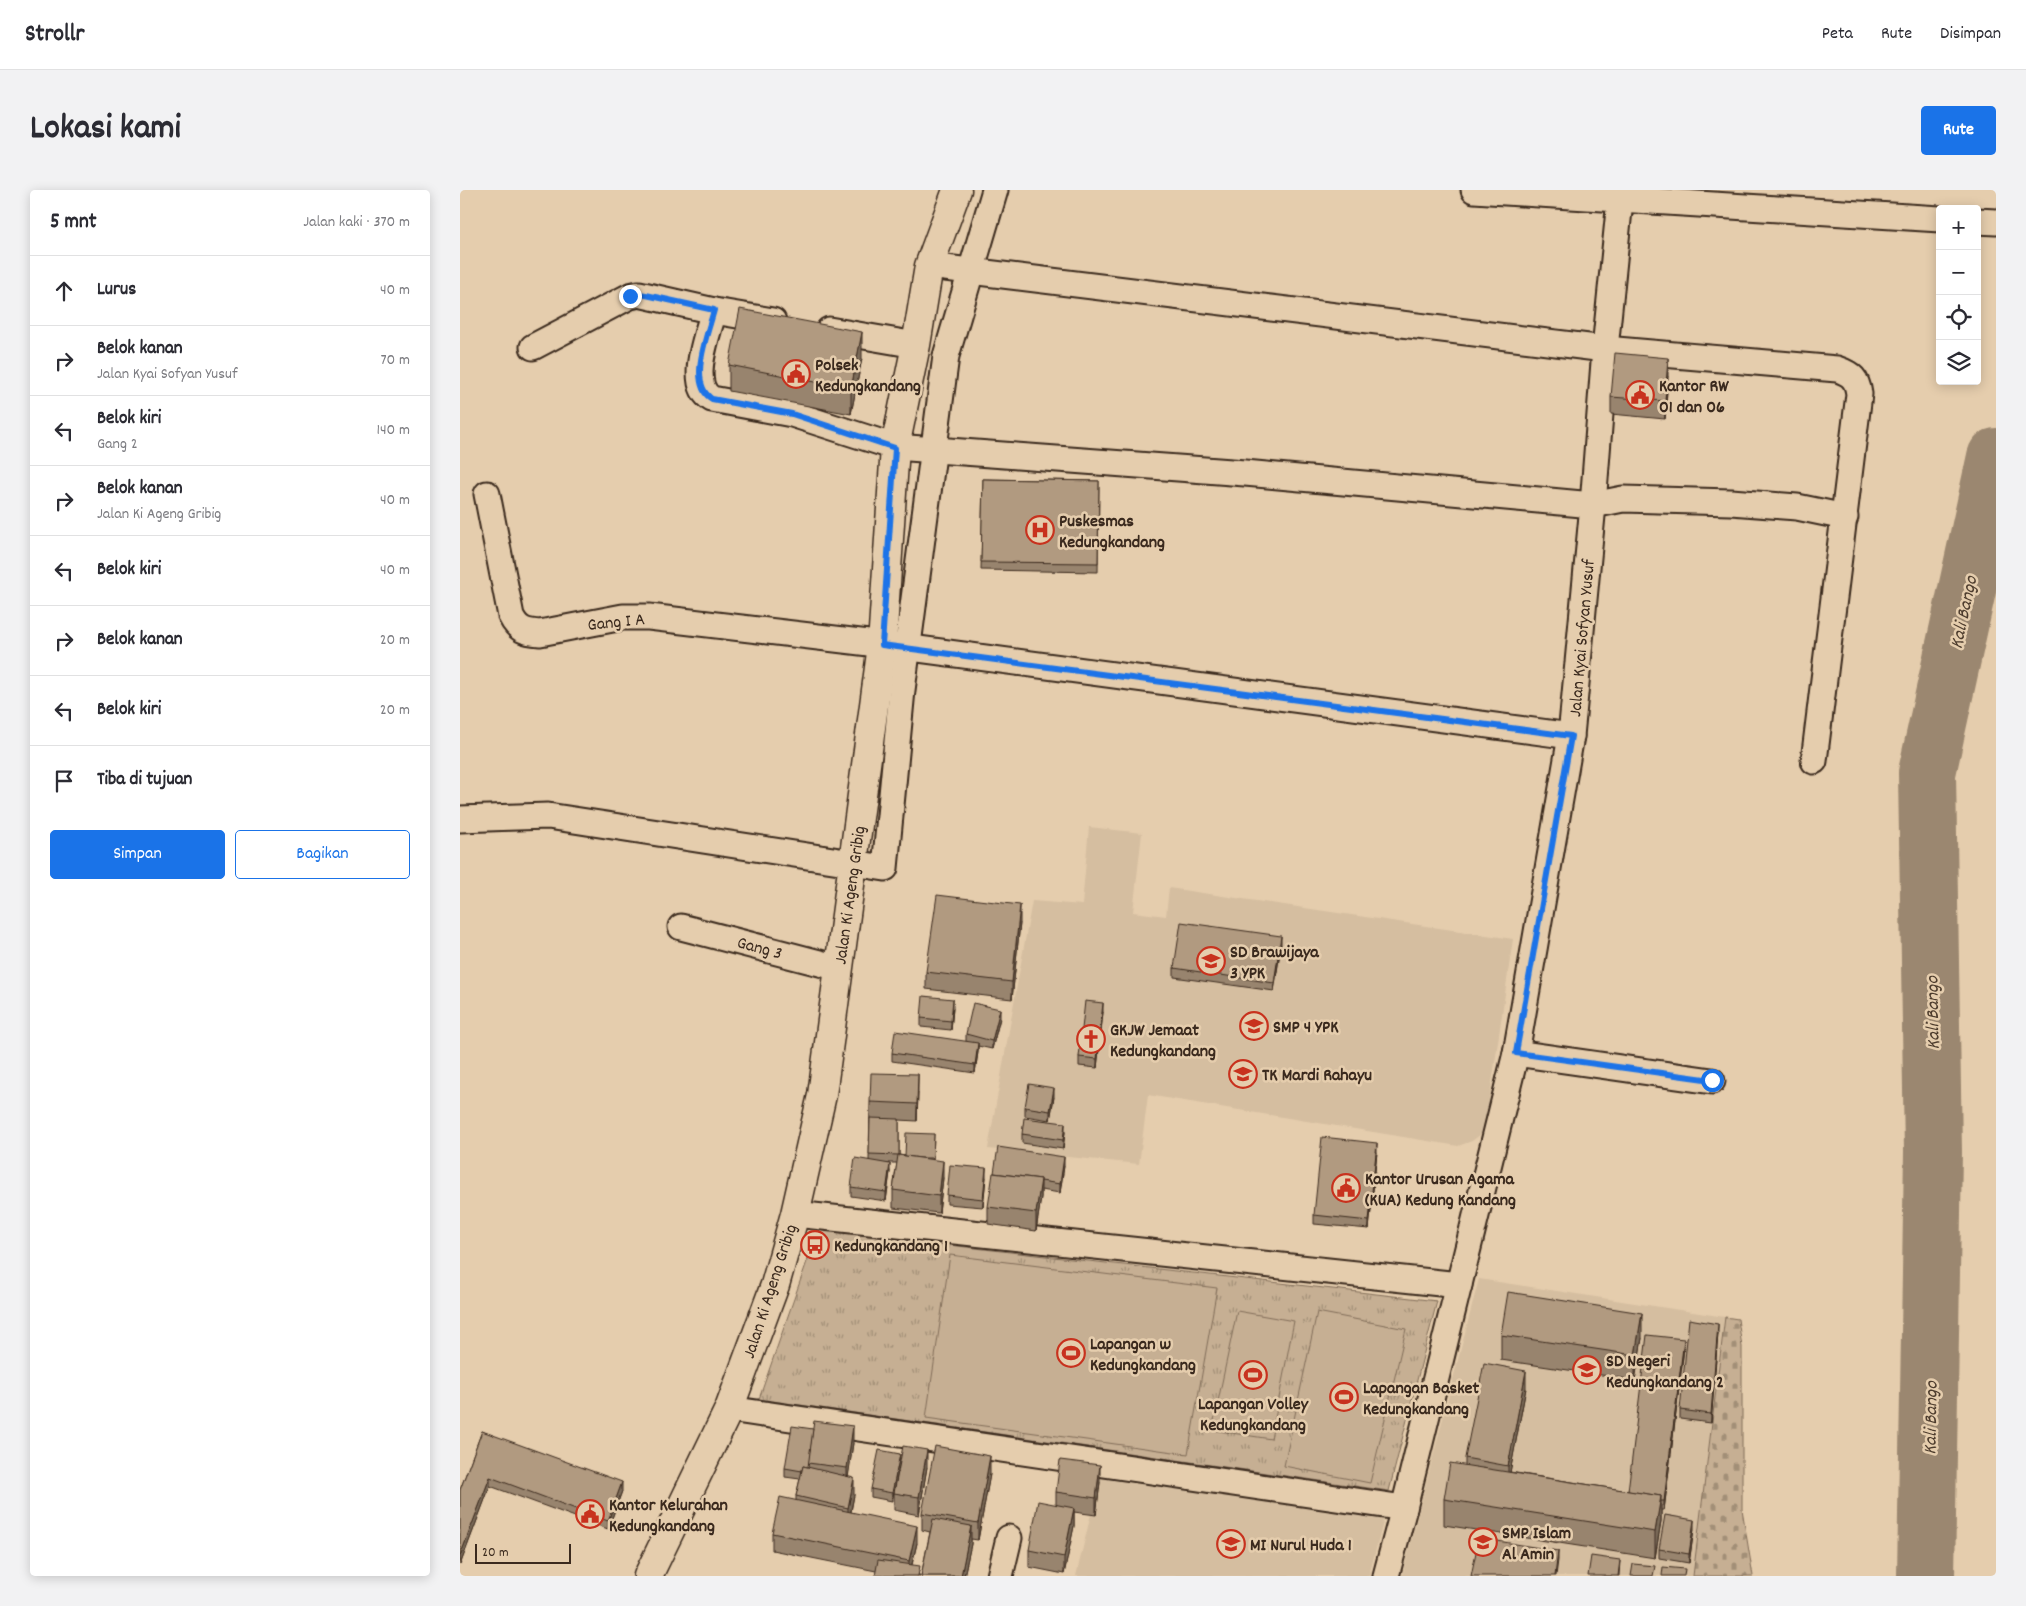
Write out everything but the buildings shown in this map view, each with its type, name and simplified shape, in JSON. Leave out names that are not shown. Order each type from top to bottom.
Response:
[{"type":"main road","name":"Jalan Ki Ageng Gribig","points":[[648,1576],[729,1409],[775,1285],[795,1214],[822,1095],[882,645],[895,448],[916,345],[929,266],[956,190]]},
{"type":"street","points":[[460,820],[548,816],[886,868],[902,690],[946,356],[995,190]]},
{"type":"street","points":[[1474,190],[1936,219]]},
{"type":"street","name":"Jalan Kyai Sofyan Yusuf","points":[[1386,1576],[1516,1053],[1571,736],[1621,190]]},
{"type":"street","points":[[1981,221],[1996,222]]},
{"type":"street","points":[[929,266],[1605,349],[1837,369],[1848,373],[1858,384],[1859,394],[1814,761]]},
{"type":"street","points":[[532,346],[634,295],[646,295],[714,310],[916,345]]},
{"type":"street","points":[[714,310],[700,368],[701,385],[707,396],[712,399],[792,414],[895,448],[1245,472],[1593,505],[1623,499],[1731,502],[1797,508],[1844,517]]},
{"type":"street","name":"Gang I A","points":[[487,494],[511,616],[516,625],[522,630],[540,633],[638,616],[882,645],[1571,736]]},
{"type":"street","name":"Gang 3","points":[[681,927],[839,968]]},
{"type":"street","points":[[1516,1053],[1712,1080]]},
{"type":"street","points":[[795,1214],[1459,1285]]},
{"type":"street","points":[[729,1409],[1404,1508]]},
{"type":"street","points":[[1000,1576],[1009,1538]]},
{"type":"shaded area","points":[[1089,827],[1142,833],[1133,912],[1166,916],[1169,888],[1513,939],[1485,1131],[1472,1141],[1458,1146],[1148,1095],[1139,1164],[988,1149],[1032,901],[1082,905]]},
{"type":"shaded area","name":"SD Negeri Kedungkandang 2","points":[[1479,1279],[1725,1317],[1693,1576],[1402,1576]]},
{"type":"shaded area","name":"MI Nurul Huda 1","points":[[1101,1473],[1386,1511],[1369,1576],[1076,1576]]},
{"type":"green space","points":[[818,1230],[1437,1301],[1389,1491],[759,1399]]},
{"type":"green space","name":"Lapangan w Kedungkandang","points":[[950,1255],[1217,1288],[1188,1454],[926,1418]]},
{"type":"green space","name":"Lapangan Volley Kedungkandang","points":[[1237,1311],[1294,1321],[1271,1439],[1212,1430]]},
{"type":"green space","name":"Lapangan Basket Kedungkandang","points":[[1317,1312],[1406,1329],[1370,1483],[1284,1466]]},
{"type":"green space","points":[[1725,1317],[1738,1319],[1742,1347],[1742,1509],[1753,1576],[1693,1576]]},
{"type":"waterway","name":"Kali Bango","points":[[1926,1576],[1933,1152],[1927,773],[1996,457]]},
{"type":"place","name":"Polsek Kedungkandang","points":[[796,374]]},
{"type":"place","name":"Kantor RW 01 dan 06","points":[[1640,395]]},
{"type":"place","name":"Puskesmas Kedungkandang","points":[[1040,530]]},
{"type":"place","name":"SD Brawijaya 3 YPK","points":[[1211,961]]},
{"type":"place","name":"SMP 4 YPK","points":[[1254,1026]]},
{"type":"place","name":"GKJW Jemaat Kedungkandang","points":[[1091,1039]]},
{"type":"place","name":"TK Mardi Rahayu","points":[[1243,1074]]},
{"type":"place","name":"Kantor Urusan Agama (KUA) Kedung Kandang","points":[[1346,1188]]},
{"type":"place","name":"Kedungkandang 1","points":[[815,1245]]},
{"type":"place","name":"Lapangan w Kedungkandang","points":[[1071,1353]]},
{"type":"place","name":"SD Negeri Kedungkandang 2","points":[[1587,1370]]},
{"type":"place","name":"Lapangan Volley Kedungkandang","points":[[1253,1375]]},
{"type":"place","name":"Lapangan Basket Kedungkandang","points":[[1344,1397]]},
{"type":"place","name":"Kantor Kelurahan Kedungkandang","points":[[590,1514]]},
{"type":"place","name":"SMP Islam Al Amin","points":[[1483,1542]]},
{"type":"place","name":"MI Nurul Huda 1","points":[[1231,1544]]},
{"type":"route","points":[[630,296],[646,295],[714,310],[700,368],[701,385],[707,396],[712,399],[792,414],[895,448],[882,645],[1571,736],[1516,1053],[1712,1080]]}]
